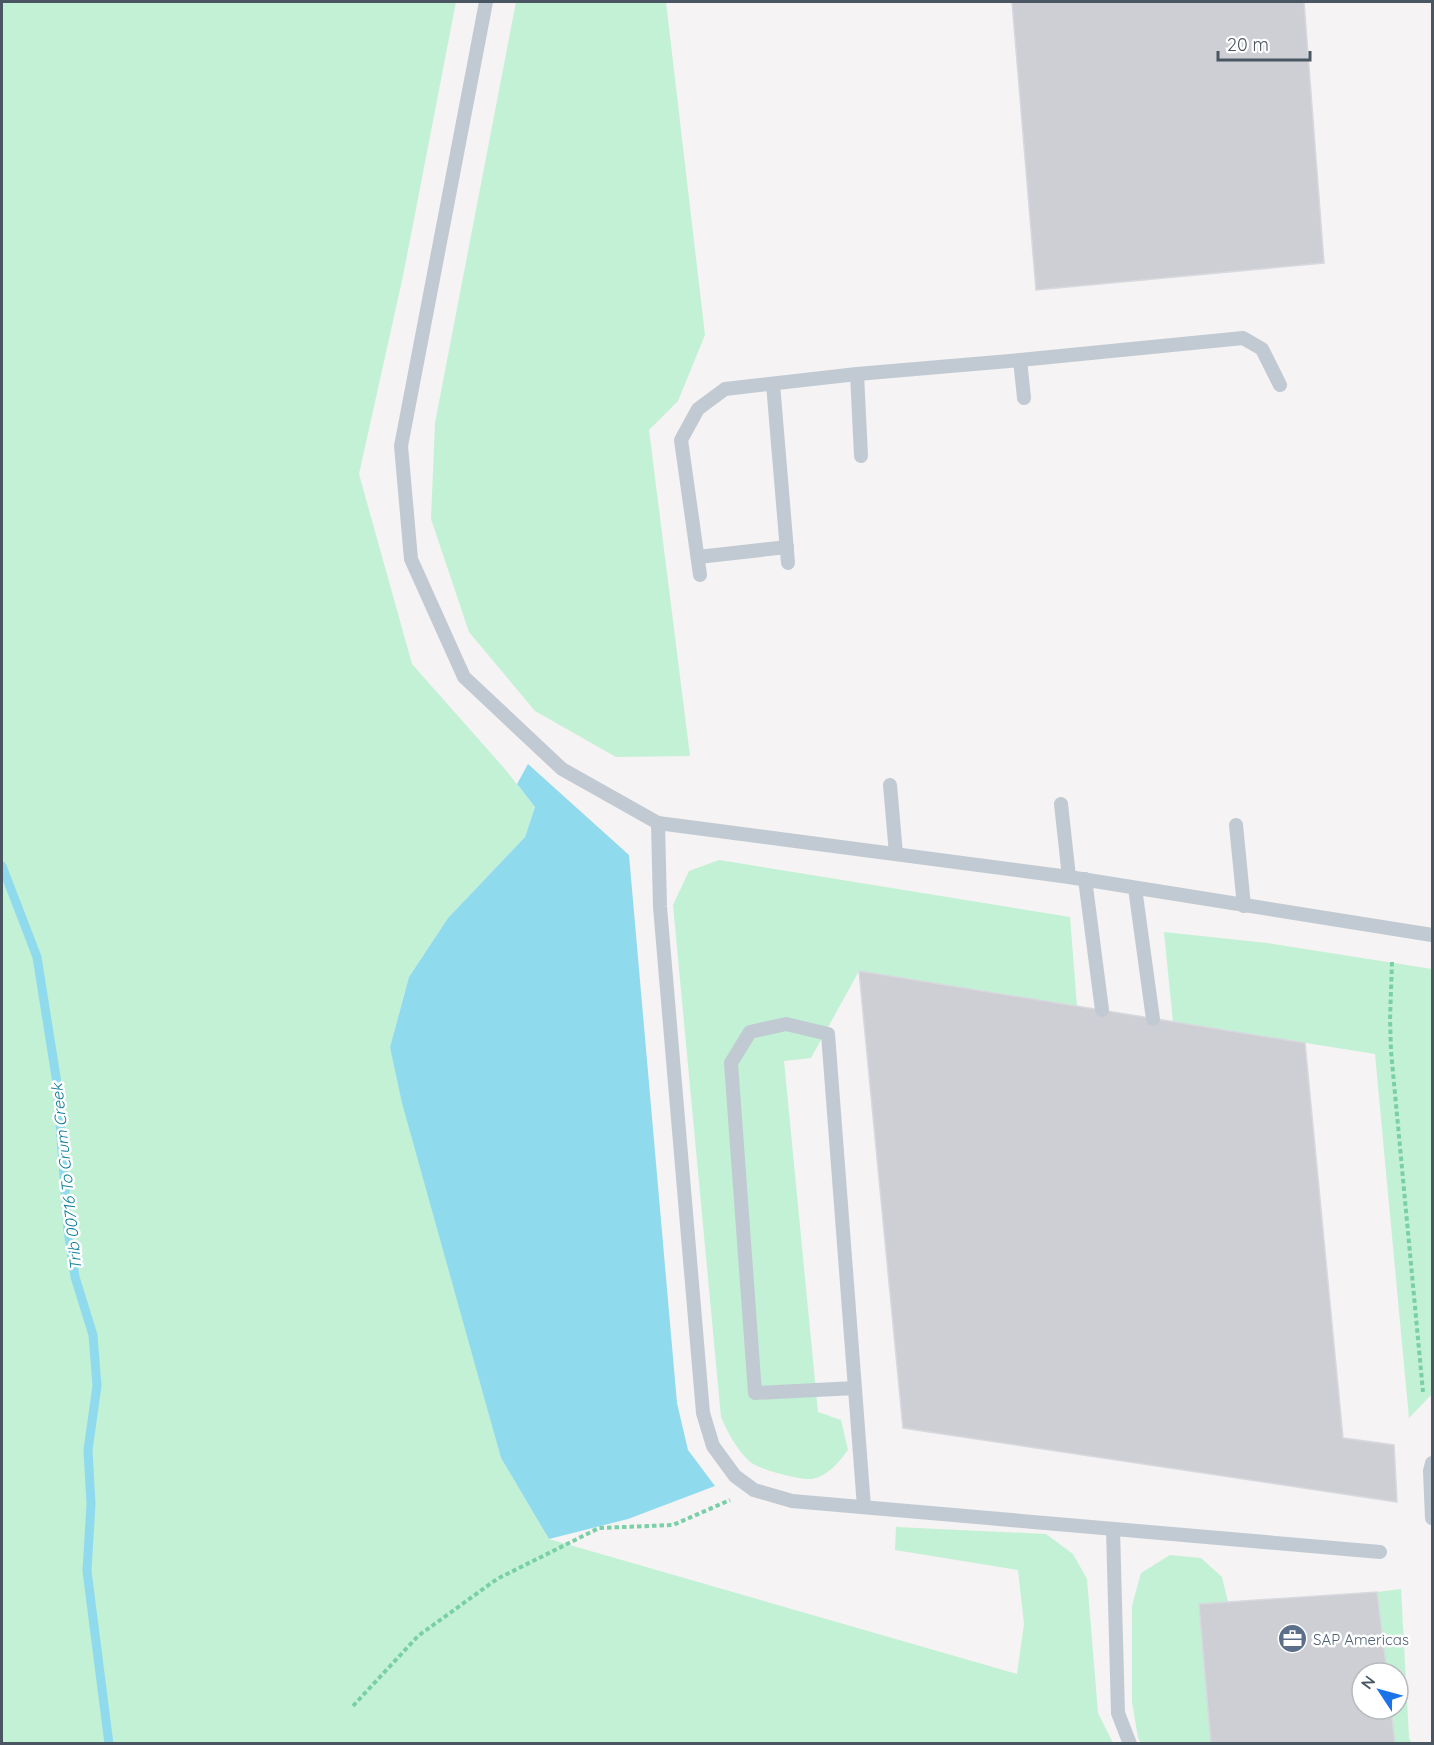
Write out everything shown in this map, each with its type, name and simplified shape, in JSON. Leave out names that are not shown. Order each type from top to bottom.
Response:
[{"type":"lane","points":[[486,2],[401,446],[411,559],[464,677],[562,769],[658,823],[1084,879],[1432,935]]},
{"type":"lane","points":[[700,575],[681,441],[698,410],[725,389],[857,374],[1243,338],[1262,349],[1280,385]]},
{"type":"lane","points":[[1020,360],[1024,398]]},
{"type":"lane","points":[[857,374],[861,456]]},
{"type":"lane","points":[[773,384],[788,563]]},
{"type":"lane","points":[[698,557],[787,547]]},
{"type":"lane","points":[[890,785],[896,854]]},
{"type":"lane","points":[[1061,804],[1069,877]]},
{"type":"lane","points":[[658,823],[661,919],[703,1413],[713,1446],[735,1476],[754,1490],[792,1501],[1380,1552]]},
{"type":"lane","points":[[1236,825],[1244,906]]},
{"type":"lane","points":[[1084,879],[1102,1010]]},
{"type":"lane","points":[[1135,888],[1153,1019]]},
{"type":"lane","points":[[855,1388],[755,1393],[731,1063],[750,1032],[786,1024],[828,1034],[855,1388],[864,1508]]},
{"type":"lane","points":[[1432,1463],[1430,1471],[1432,1518]]},
{"type":"lane","points":[[1113,1529],[1118,1713],[1130,1743]]},
{"type":"path","points":[[1392,962],[1391,1051],[1423,1392]]},
{"type":"path","points":[[353,1706],[418,1636],[497,1579],[598,1528],[673,1525],[754,1490]]},
{"type":"green space","points":[[2,2],[456,2],[403,276],[359,474],[412,664],[504,768],[535,807],[525,837],[448,918],[409,977],[390,1047],[501,1458],[549,1539],[1017,1674],[1024,1624],[1018,1570],[895,1550],[896,1527],[1046,1534],[1073,1554],[1087,1579],[1098,1713],[1113,1743],[2,1744]]},
{"type":"green space","points":[[516,2],[666,2],[705,335],[678,401],[649,430],[690,756],[616,757],[535,711],[469,632],[431,519],[435,423]]},
{"type":"green space","points":[[719,860],[1070,917],[1077,1006],[859,971],[811,1058],[784,1061],[818,1412],[841,1420],[848,1450],[828,1472],[812,1479],[779,1473],[749,1461],[736,1446],[721,1417],[673,905],[689,871]]},
{"type":"green space","points":[[1164,932],[1267,943],[1432,969],[1432,1394],[1409,1418],[1375,1054],[1173,1022]]},
{"type":"green space","points":[[1170,1555],[1201,1558],[1222,1577],[1228,1602],[1199,1605],[1211,1743],[1141,1743],[1138,1738],[1132,1702],[1132,1606],[1141,1573]]},
{"type":"green space","points":[[1401,1589],[1405,1661],[1386,1661],[1377,1592]]},
{"type":"green space","points":[[1392,1721],[1408,1721],[1409,1738],[1412,1743],[1395,1743]]},
{"type":"water","points":[[528,764],[629,855],[677,1403],[688,1450],[715,1486],[628,1519],[549,1539],[501,1458],[402,1103],[390,1047],[409,977],[448,918],[525,837],[535,807],[517,784]]},
{"type":"building","points":[[1012,2],[1304,2],[1324,263],[1036,290]]},
{"type":"building","points":[[859,971],[1305,1043],[1343,1438],[1394,1445],[1397,1502],[903,1428]]},
{"type":"building","name":"SAP Americas","points":[[1377,1592],[1386,1661],[1350,1661],[1350,1721],[1392,1721],[1395,1744],[1211,1744],[1199,1604]]},
{"type":"waterway","name":"Trib 00716 To Crum Creek","points":[[2,866],[37,957],[57,1083],[68,1230],[75,1277],[93,1335],[97,1386],[88,1450],[91,1504],[87,1571],[109,1744]]},
{"type":"place","name":"SAP Americas","points":[[1292,1639]]}]
